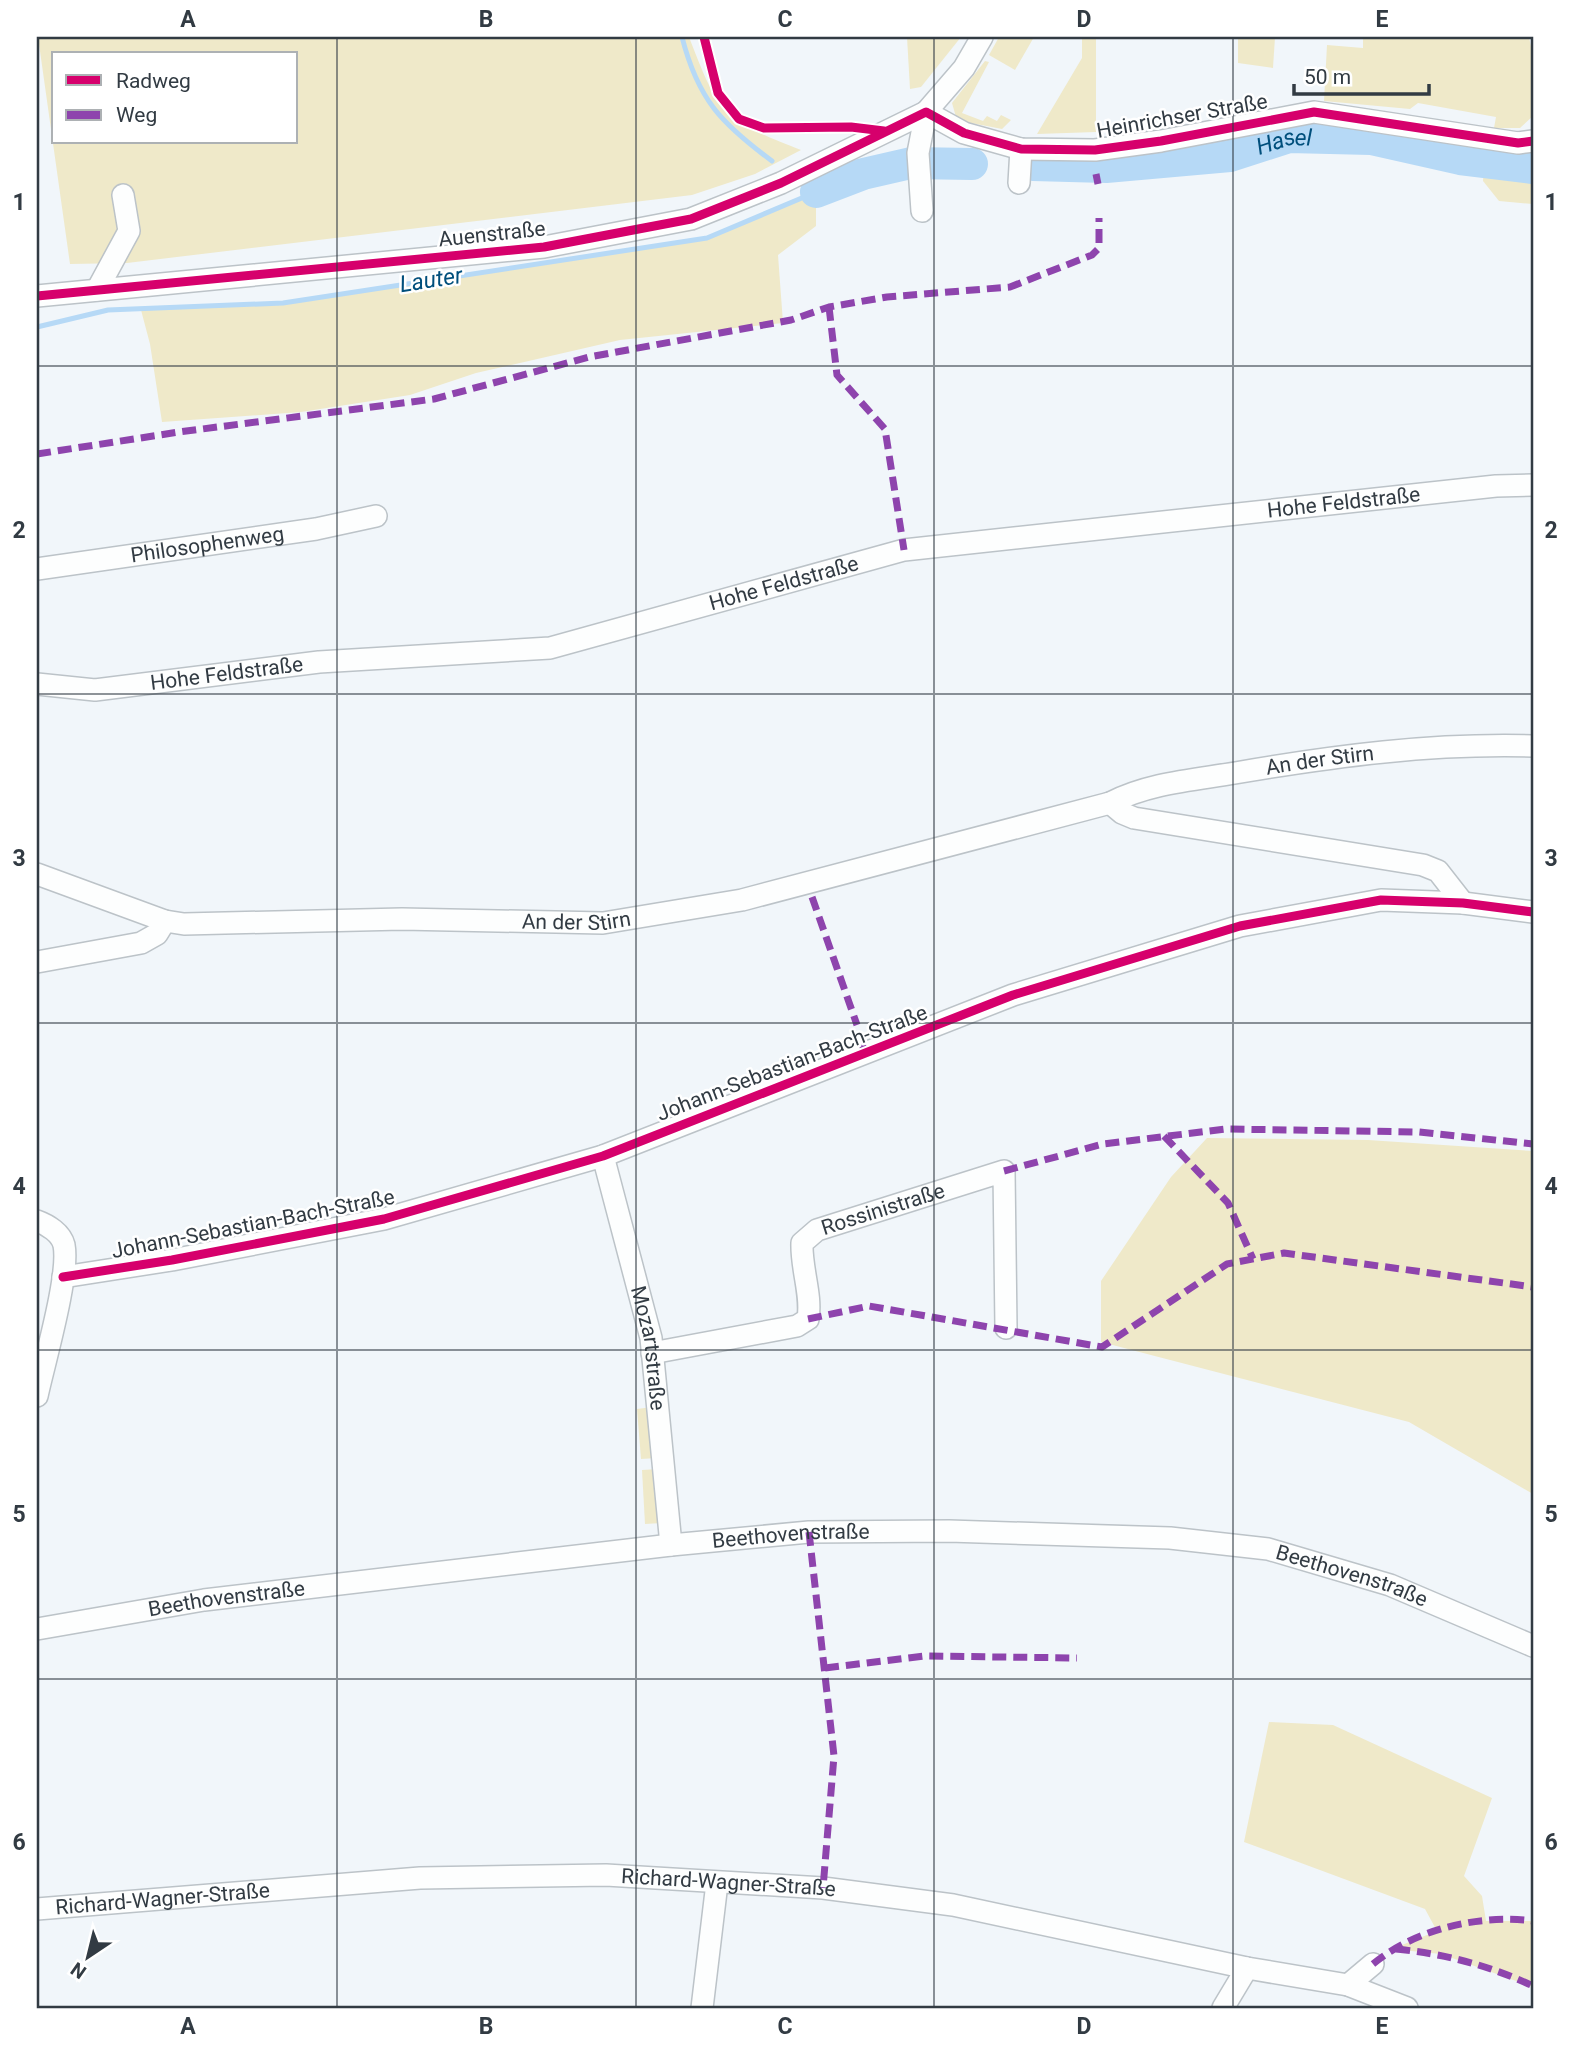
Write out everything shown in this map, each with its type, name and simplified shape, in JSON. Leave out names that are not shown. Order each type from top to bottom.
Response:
[{"type":"street","points":[[922,211],[918,161],[926,112],[964,68],[982,37]]},
{"type":"street","name":"Heinrichser Straße","points":[[926,112],[964,133],[1021,149],[1095,150],[1161,141],[1314,112],[1518,143],[1533,141]]},
{"type":"street","name":"Auenstraße","points":[[37,296],[544,247],[691,219],[781,183],[926,112]]},
{"type":"street","points":[[1019,183],[1021,149]]},
{"type":"street","points":[[97,290],[129,231],[123,195]]},
{"type":"street","name":"Hohe Feldstraße","points":[[37,684],[95,690],[320,662],[550,648],[904,550],[1496,486],[1533,485]]},
{"type":"street","name":"Philosophenweg","points":[[37,569],[316,528],[376,516]]},
{"type":"street","name":"An der Stirn","points":[[37,874],[165,921],[202,925],[367,919],[603,923],[742,900],[1110,803],[1146,788],[1331,757],[1473,744],[1533,746]]},
{"type":"street","points":[[1110,803],[1122,813],[1134,818],[1423,865],[1437,872],[1449,906]]},
{"type":"street","name":"Johann-Sebastian-Bach-Straße","points":[[63,1277],[172,1260],[384,1219],[603,1156],[1013,995],[1240,926],[1381,900],[1533,912]]},
{"type":"street","points":[[37,962],[141,943],[157,934],[165,921]]},
{"type":"street","name":"Mozartstraße","points":[[603,1156],[652,1353],[671,1545]]},
{"type":"street","name":"Rossinistraße","points":[[652,1353],[797,1326],[808,1320],[810,1305],[802,1263],[802,1243],[817,1230],[1004,1171],[1006,1328]]},
{"type":"street","points":[[37,1221],[56,1231],[64,1244],[63,1277],[37,1396]]},
{"type":"street","name":"Beethovenstraße","points":[[37,1629],[204,1600],[671,1545],[809,1532],[949,1531],[1170,1538],[1268,1549],[1390,1585],[1533,1646]]},
{"type":"street","name":"Richard-Wagner-Straße","points":[[37,1909],[420,1878],[606,1875],[823,1888],[916,1898],[1247,1968],[1348,1985],[1408,2008]]},
{"type":"street","points":[[702,2008],[717,1883]]},
{"type":"street","points":[[1348,1985],[1373,1964]]},
{"type":"street","points":[[1223,2008],[1247,1968]]},
{"type":"shaded area","points":[[38,37],[689,37],[708,83],[727,112],[755,131],[801,150],[755,174],[692,195],[127,263],[70,264],[53,144],[298,144],[298,52],[52,52],[52,136]]},
{"type":"shaded area","points":[[907,37],[961,37],[921,87],[910,89]]},
{"type":"shaded area","points":[[999,37],[1034,37],[1015,70],[989,55]]},
{"type":"shaded area","points":[[1082,37],[1096,37],[1096,132],[1037,134],[1082,58]]},
{"type":"shaded area","points":[[1238,37],[1275,37],[1273,68],[1238,63]]},
{"type":"shaded area","points":[[1363,37],[1529,37],[1533,57],[1533,116],[1520,128],[1494,128],[1496,117],[1418,103],[1410,109],[1324,101],[1327,45],[1363,48]]},
{"type":"shaded area","points":[[985,61],[989,62],[962,113],[983,121],[987,116],[997,121],[1001,115],[1011,120],[1002,129],[961,121],[956,117],[952,103]]},
{"type":"shaded area","points":[[1484,162],[1533,168],[1533,204],[1499,201],[1483,181]]},
{"type":"shaded area","points":[[816,192],[816,226],[778,255],[783,323],[620,340],[476,373],[410,395],[301,412],[162,422],[150,344],[141,310],[283,303],[707,238]]},
{"type":"shaded area","points":[[1207,1138],[1368,1140],[1533,1151],[1533,1494],[1409,1422],[1101,1342],[1101,1281],[1171,1177]]},
{"type":"shaded area","points":[[652,1407],[657,1458],[641,1459],[637,1409]]},
{"type":"shaded area","points":[[658,1469],[662,1523],[645,1524],[642,1470]]},
{"type":"shaded area","points":[[1269,1722],[1333,1725],[1492,1798],[1464,1876],[1482,1896],[1486,1921],[1533,1921],[1533,1987],[1441,1954],[1392,1949],[1437,1931],[1425,1909],[1244,1842]]},
{"type":"waterway","name":"Hasel","points":[[682,37],[696,78],[714,109],[739,135],[772,161]]},
{"type":"waterway","name":"Hasel","points":[[1033,165],[1106,167],[1230,156],[1289,137],[1371,139],[1460,159],[1533,168]]},
{"type":"waterway","name":"Hasel","points":[[816,192],[863,174],[911,163],[972,164]]},
{"type":"waterway","name":"Lauter","points":[[37,327],[108,310],[283,303],[707,238],[816,192]]},
{"type":"marked path","points":[[1096,174],[1098,184]]},
{"type":"marked path","points":[[37,454],[179,432],[434,399],[589,357],[791,320],[829,307],[887,297],[1010,287],[1092,255],[1099,248],[1099,218]]},
{"type":"marked path","points":[[829,307],[837,375],[885,429],[904,550]]},
{"type":"marked path","points":[[812,897],[857,1025]]},
{"type":"marked path","points":[[861,1037],[864,1052]]},
{"type":"marked path","points":[[1004,1171],[1103,1144],[1226,1129],[1419,1132],[1533,1144]]},
{"type":"marked path","points":[[1164,1136],[1228,1203],[1253,1259]]},
{"type":"marked path","points":[[808,1319],[869,1306],[1102,1347],[1227,1264],[1284,1253],[1533,1287]]},
{"type":"marked path","points":[[809,1532],[834,1756],[823,1888]]},
{"type":"marked path","points":[[825,1668],[925,1656],[1077,1658]]},
{"type":"marked path","points":[[1373,1964],[1408,1942],[1449,1927],[1492,1920],[1533,1921]]},
{"type":"marked path","points":[[1396,1949],[1466,1962],[1533,1986]]},
{"type":"cycle path","points":[[704,37],[718,93],[739,119],[764,128],[851,127],[884,131]]},
{"type":"cycle path","points":[[37,296],[544,247],[691,219],[781,183],[926,112],[964,133],[1021,149],[1095,150],[1161,141],[1314,112],[1518,143],[1533,141]]},
{"type":"cycle path","points":[[63,1277],[172,1260],[384,1219],[603,1156],[1013,995],[1240,926],[1381,900],[1463,903],[1533,912]]}]
